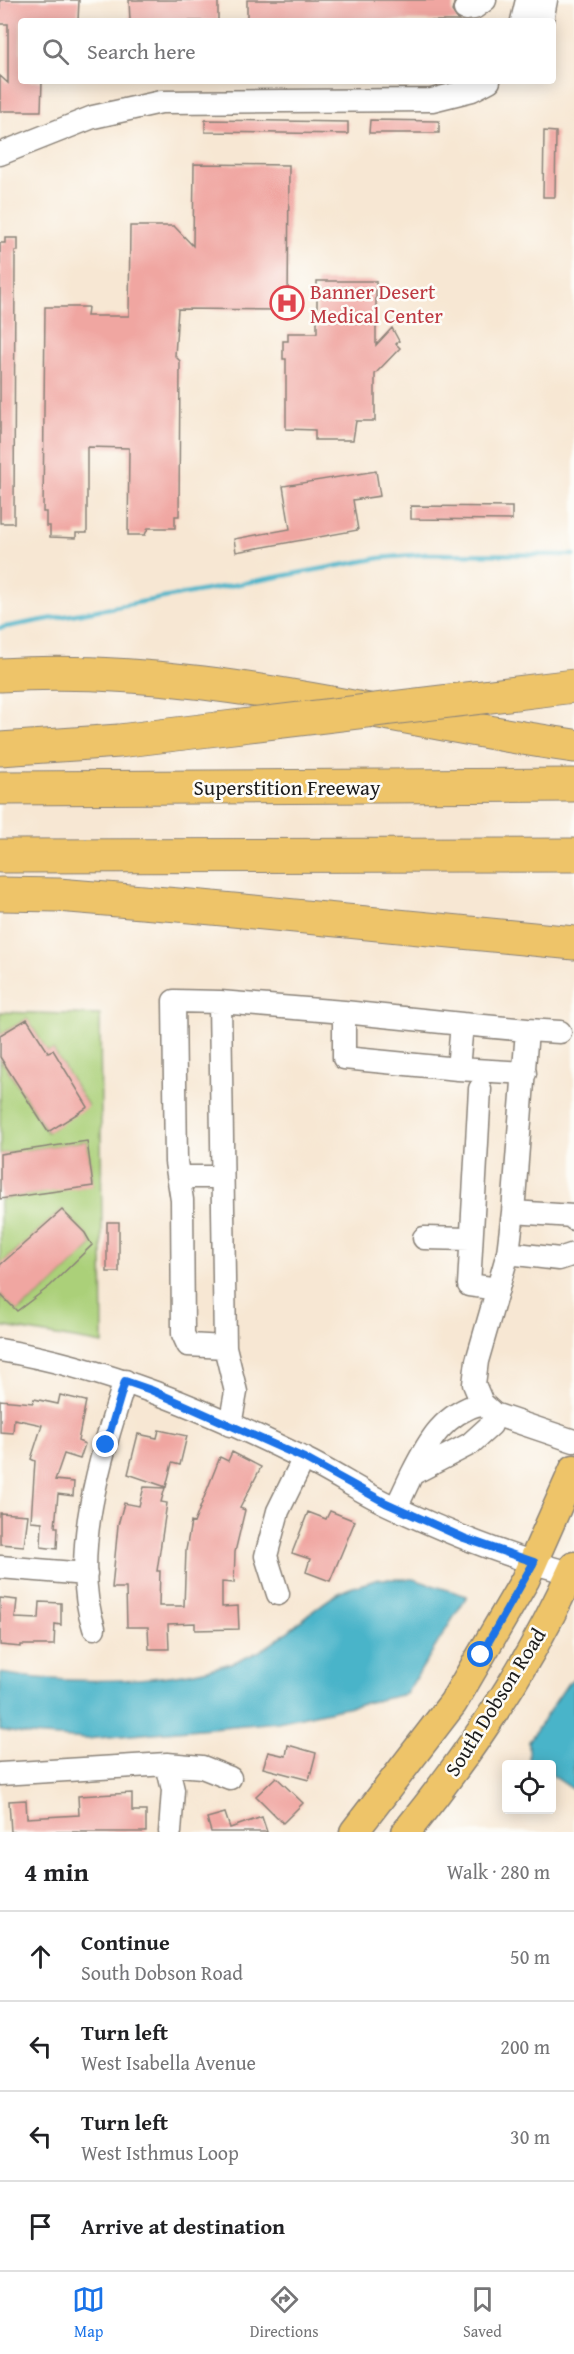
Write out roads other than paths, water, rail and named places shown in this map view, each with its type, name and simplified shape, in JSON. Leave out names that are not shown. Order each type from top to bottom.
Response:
[{"type":"highway","points":[[0,675],[89,675],[202,681],[304,697],[500,735],[574,746]]},
{"type":"highway","points":[[0,749],[119,741],[574,686]]},
{"type":"highway","name":"Superstition Freeway","points":[[0,788],[574,785]]},
{"type":"highway","points":[[0,856],[574,855]]},
{"type":"highway","points":[[0,894],[58,895],[202,907],[574,943]]},
{"type":"main road","name":"South Dobson Road","points":[[354,1832],[453,1703],[534,1562],[574,1469]]},
{"type":"main road","name":"South Dobson Road","points":[[406,1832],[461,1760],[502,1698],[573,1571]]},
{"type":"street","points":[[523,18],[527,0]]},
{"type":"street","points":[[543,18],[546,0]]},
{"type":"street","points":[[0,154],[93,117],[126,108],[272,90],[432,100],[472,90],[483,84]]},
{"type":"street","points":[[225,1347],[188,1345],[183,1334],[180,1177],[176,1162],[174,1001],[220,1002],[560,1032]]},
{"type":"street","points":[[220,1002],[225,1347],[236,1392],[230,1425]]},
{"type":"street","points":[[344,1012],[344,1058],[525,1073]]},
{"type":"street","points":[[458,1069],[462,1024]]},
{"type":"street","points":[[412,1474],[470,1444],[491,1425],[488,1409],[474,1384],[477,1361],[508,1253],[527,1030]]},
{"type":"street","points":[[480,1089],[469,1285],[498,1289]]},
{"type":"street","points":[[180,1177],[222,1176]]},
{"type":"street","points":[[513,1212],[555,1213],[573,1216],[574,1219]]},
{"type":"street","points":[[424,1238],[470,1239]]},
{"type":"street","points":[[508,1253],[559,1259],[574,1254]]},
{"type":"street","points":[[0,1350],[72,1365],[151,1390],[304,1458],[396,1508],[464,1538],[534,1562],[573,1571]]},
{"type":"street","points":[[94,1628],[87,1608],[86,1574],[92,1508],[125,1381]]},
{"type":"street","points":[[396,1508],[434,1432],[447,1419],[468,1407],[488,1409],[574,1441]]},
{"type":"street","points":[[278,1594],[266,1556],[278,1511],[304,1458]]},
{"type":"street","points":[[0,1567],[86,1574]]},
{"type":"street","points":[[0,1774],[167,1764],[202,1767],[230,1778]]},
{"type":"street","points":[[167,1764],[173,1790],[170,1832]]},
{"type":"water","points":[[378,1579],[413,1579],[467,1596],[406,1694],[278,1722],[87,1739],[29,1735],[0,1730],[0,1673],[29,1677],[95,1680],[166,1676],[200,1671],[231,1663],[258,1652],[279,1639],[339,1593]]},
{"type":"water","points":[[574,1678],[574,1790],[556,1778],[556,1760],[529,1760],[529,1741],[568,1683]]},
{"type":"waterway","points":[[0,628],[380,558],[426,554],[574,555]]},
{"type":"place","name":"Banner Desert Medical Center","points":[[287,303]]}]
